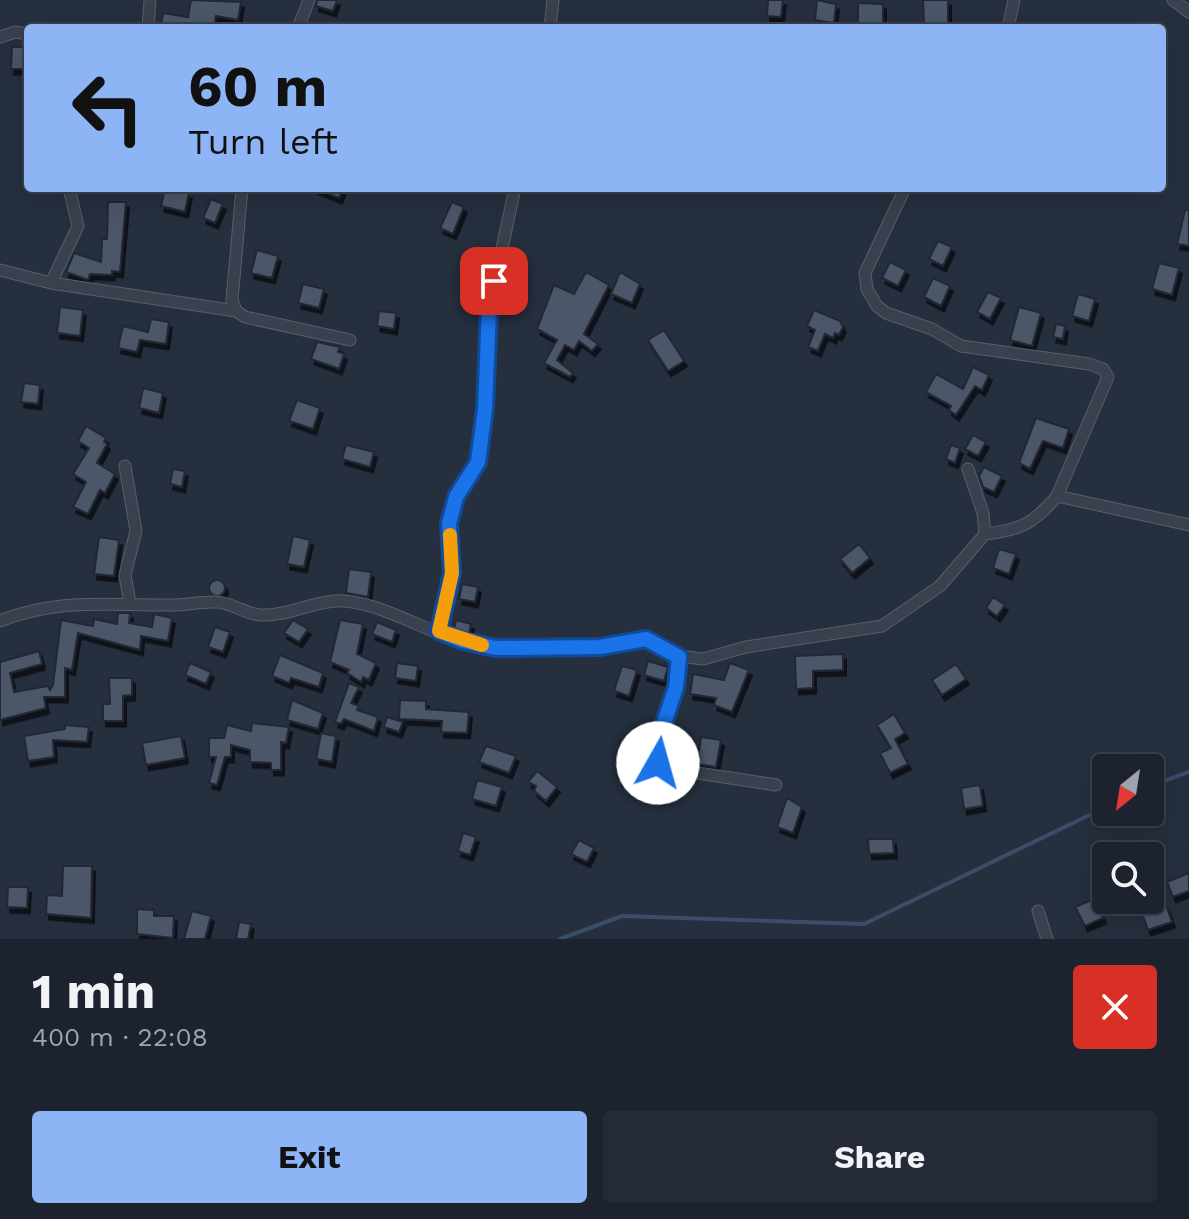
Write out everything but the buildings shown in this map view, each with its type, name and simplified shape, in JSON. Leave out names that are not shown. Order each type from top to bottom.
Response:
[{"type":"street","points":[[148,24],[150,0]]},
{"type":"street","points":[[300,24],[309,0]]},
{"type":"street","points":[[550,24],[553,0]]},
{"type":"street","points":[[1009,24],[1014,0]]},
{"type":"street","points":[[1173,0],[1189,12]]},
{"type":"street","points":[[0,37],[15,32],[24,33]]},
{"type":"street","points":[[51,283],[78,226],[70,192]]},
{"type":"street","points":[[236,311],[232,300],[242,192]]},
{"type":"street","points":[[439,631],[452,573],[449,524],[456,497],[478,462],[485,409],[489,309],[514,192]]},
{"type":"street","points":[[0,621],[41,606],[176,605],[217,601],[257,615],[346,601],[463,641],[496,648],[600,647],[646,639],[679,657],[703,659],[746,647],[882,626],[905,614],[940,586],[985,534],[1016,531],[1039,516],[1057,496],[1108,377],[1103,369],[1089,364],[961,346],[932,329],[886,313],[877,306],[867,289],[865,273],[903,192]]},
{"type":"street","points":[[0,270],[51,283],[236,311],[245,317],[350,340]]},
{"type":"street","points":[[125,466],[136,531],[125,575],[130,603]]},
{"type":"street","points":[[968,469],[983,513],[985,534]]},
{"type":"street","points":[[1057,496],[1189,525]]},
{"type":"street","points":[[679,657],[676,687],[656,747],[658,763],[665,768],[776,785]]},
{"type":"street","points":[[1038,911],[1047,939]]},
{"type":"waterway","points":[[1164,781],[1189,772]]},
{"type":"waterway","points":[[560,939],[622,916],[864,924],[1092,814]]},
{"type":"slow traffic","points":[[450,535],[452,573],[439,631],[482,645]]},
{"type":"route","points":[[494,281],[489,309],[485,409],[478,462],[456,497],[449,524],[452,573],[439,631],[463,641],[496,648],[600,647],[646,639],[679,657],[676,687],[656,747],[658,763]]}]
